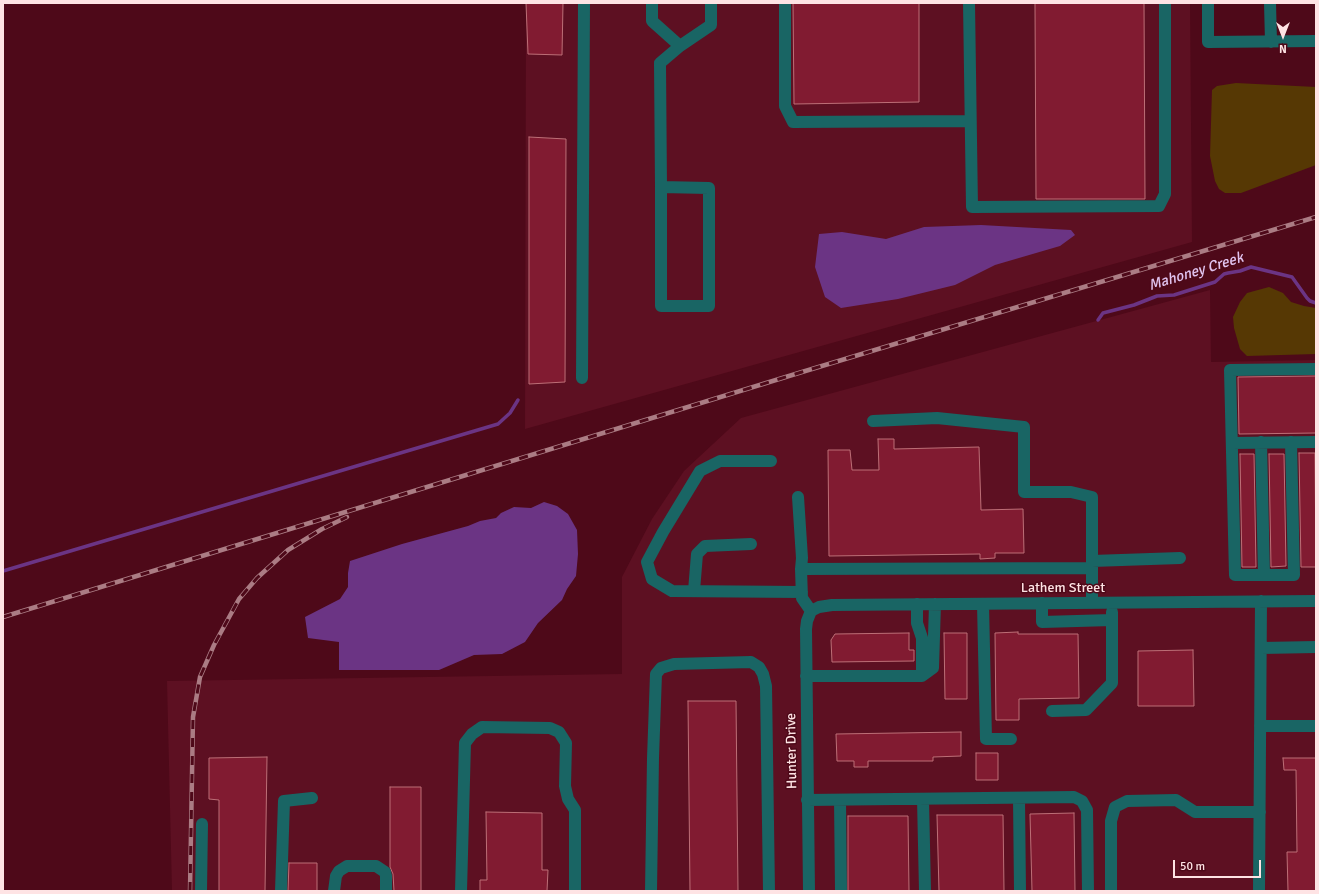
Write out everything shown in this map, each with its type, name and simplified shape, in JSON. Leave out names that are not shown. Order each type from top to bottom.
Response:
[{"type":"street","points":[[582,378],[584,3]]},
{"type":"street","points":[[652,3],[652,21],[680,46]]},
{"type":"street","points":[[660,186],[709,188],[709,306],[661,306],[660,186],[660,63],[680,46],[711,25],[711,3]]},
{"type":"street","points":[[785,3],[785,106],[793,122],[970,121]]},
{"type":"street","points":[[969,3],[972,206],[1159,206],[1165,194],[1165,3]]},
{"type":"street","points":[[1208,3],[1208,42],[1316,41]]},
{"type":"street","points":[[1270,3],[1271,42]]},
{"type":"street","points":[[1291,442],[1294,575],[1235,575],[1230,370],[1316,369]]},
{"type":"street","points":[[873,420],[937,418],[1024,427],[1024,492],[1071,492],[1092,497],[1092,603]]},
{"type":"street","points":[[1261,442],[1264,575]]},
{"type":"street","points":[[1232,443],[1316,442]]},
{"type":"street","points":[[771,461],[720,462],[700,471],[663,532],[647,562],[652,579],[672,591],[802,592]]},
{"type":"street","points":[[798,497],[802,558],[802,598],[811,611]]},
{"type":"street","points":[[694,591],[697,554],[705,546],[751,544]]},
{"type":"street","points":[[801,570],[1092,565],[1180,558]]},
{"type":"street","points":[[1259,891],[1261,601]]},
{"type":"street","name":"Lathem Street","points":[[811,611],[819,607],[832,605],[1316,601]]},
{"type":"street","points":[[1042,603],[1042,622],[1112,620]]},
{"type":"street","points":[[1052,711],[1086,710],[1112,683],[1112,603]]},
{"type":"street","points":[[917,604],[917,623],[922,638],[922,676]]},
{"type":"street","points":[[806,676],[922,676],[934,668],[935,604]]},
{"type":"street","points":[[983,604],[986,739],[1011,739]]},
{"type":"street","name":"Hunter Drive","points":[[809,891],[806,629],[811,611]]},
{"type":"street","points":[[1261,648],[1316,647]]},
{"type":"street","points":[[651,891],[656,674],[660,668],[674,664],[751,662],[758,667],[763,674],[766,686],[769,891]]},
{"type":"street","points":[[1260,726],[1316,726]]},
{"type":"street","points":[[461,891],[465,743],[472,734],[482,727],[550,728],[559,732],[566,743],[565,786],[568,799],[575,810],[575,891]]},
{"type":"street","points":[[808,800],[1019,799],[1074,797],[1082,801],[1087,810],[1088,891]]},
{"type":"street","points":[[281,891],[282,824],[284,801],[312,798]]},
{"type":"street","points":[[923,799],[925,891]]},
{"type":"street","points":[[1019,799],[1020,891]]},
{"type":"street","points":[[840,800],[841,891]]},
{"type":"street","points":[[1111,891],[1111,821],[1115,807],[1128,801],[1176,800],[1196,812],[1260,812]]},
{"type":"street","points":[[200,891],[202,824]]},
{"type":"street","points":[[334,891],[336,876],[339,871],[346,866],[376,866],[385,872],[386,891]]},
{"type":"shaded area","points":[[526,3],[1190,3],[1192,242],[525,429]]},
{"type":"shaded area","points":[[1236,83],[1316,87],[1316,165],[1241,193],[1225,193],[1219,189],[1215,181],[1210,156],[1212,90],[1217,86]]},
{"type":"shaded area","points":[[981,225],[1071,230],[1075,235],[1060,246],[995,265],[955,285],[898,299],[841,308],[825,297],[815,267],[819,234],[842,232],[886,239],[924,227]]},
{"type":"shaded area","points":[[1269,287],[1283,293],[1291,302],[1316,308],[1316,354],[1247,356],[1240,349],[1234,328],[1233,317],[1240,302],[1247,293]]},
{"type":"shaded area","points":[[1210,290],[1211,362],[1316,360],[1316,891],[172,891],[167,681],[622,674],[622,577],[652,519],[684,471],[741,418]]},
{"type":"shaded area","points":[[544,502],[557,506],[568,514],[577,530],[578,554],[576,576],[567,589],[562,600],[538,623],[525,642],[502,654],[474,655],[439,670],[339,670],[339,642],[308,638],[305,617],[340,599],[348,587],[350,561],[402,544],[468,526],[480,521],[496,518],[501,513],[514,507],[531,508]]},
{"type":"building","points":[[526,3],[563,3],[562,55],[528,54]]},
{"type":"building","points":[[793,3],[919,3],[919,102],[794,104]]},
{"type":"building","points":[[1035,3],[1144,3],[1145,199],[1036,199]]},
{"type":"building","points":[[529,137],[566,139],[565,382],[529,384]]},
{"type":"building","points":[[1316,376],[1316,433],[1239,434],[1238,377]]},
{"type":"building","points":[[878,439],[894,439],[894,449],[979,447],[981,510],[1023,509],[1024,553],[995,553],[995,558],[980,559],[980,554],[829,556],[828,450],[850,450],[852,470],[879,470]]},
{"type":"building","points":[[1299,453],[1315,453],[1316,567],[1301,567]]},
{"type":"building","points":[[1240,454],[1254,454],[1256,567],[1242,567]]},
{"type":"building","points":[[1269,454],[1284,454],[1286,566],[1271,567]]},
{"type":"building","points":[[1018,632],[1018,634],[1078,634],[1079,698],[1019,699],[1019,720],[996,720],[995,633]]},
{"type":"building","points":[[909,633],[909,650],[914,650],[914,661],[832,662],[831,640],[835,634]]},
{"type":"building","points":[[944,633],[967,633],[967,699],[945,699]]},
{"type":"building","points":[[1193,650],[1194,706],[1138,706],[1138,651]]},
{"type":"building","points":[[688,701],[736,701],[738,891],[690,891]]},
{"type":"building","points":[[961,732],[961,756],[933,757],[933,761],[868,761],[868,767],[854,767],[854,761],[837,761],[836,734]]},
{"type":"building","points":[[976,753],[998,753],[998,780],[976,780]]},
{"type":"building","points":[[267,757],[265,891],[219,891],[219,800],[209,799],[209,758]]},
{"type":"building","points":[[1283,758],[1316,758],[1316,891],[1288,891],[1287,852],[1297,852],[1296,770],[1284,770]]},
{"type":"building","points":[[390,787],[421,787],[421,891],[394,891],[393,874],[390,867]]},
{"type":"building","points":[[486,812],[542,813],[542,870],[548,870],[547,891],[480,891],[480,880],[487,880]]},
{"type":"building","points":[[1074,813],[1075,891],[1032,891],[1030,814]]},
{"type":"building","points":[[937,815],[1003,815],[1004,891],[939,891]]},
{"type":"building","points":[[848,816],[908,816],[909,891],[848,891]]},
{"type":"building","points":[[289,863],[317,863],[317,891],[288,891]]},
{"type":"waterway","name":"Mahoney Creek","points":[[1098,320],[1103,313],[1134,305],[1157,296],[1174,295],[1215,282],[1224,274],[1251,267],[1292,277],[1307,298],[1316,303]]},
{"type":"waterway","points":[[3,571],[498,424],[510,413],[518,400]]},
{"type":"railway","points":[[3,617],[802,372],[1316,217]]},
{"type":"railway","points":[[190,891],[193,717],[200,677],[214,645],[239,599],[257,578],[288,550],[322,529],[347,517]]}]
